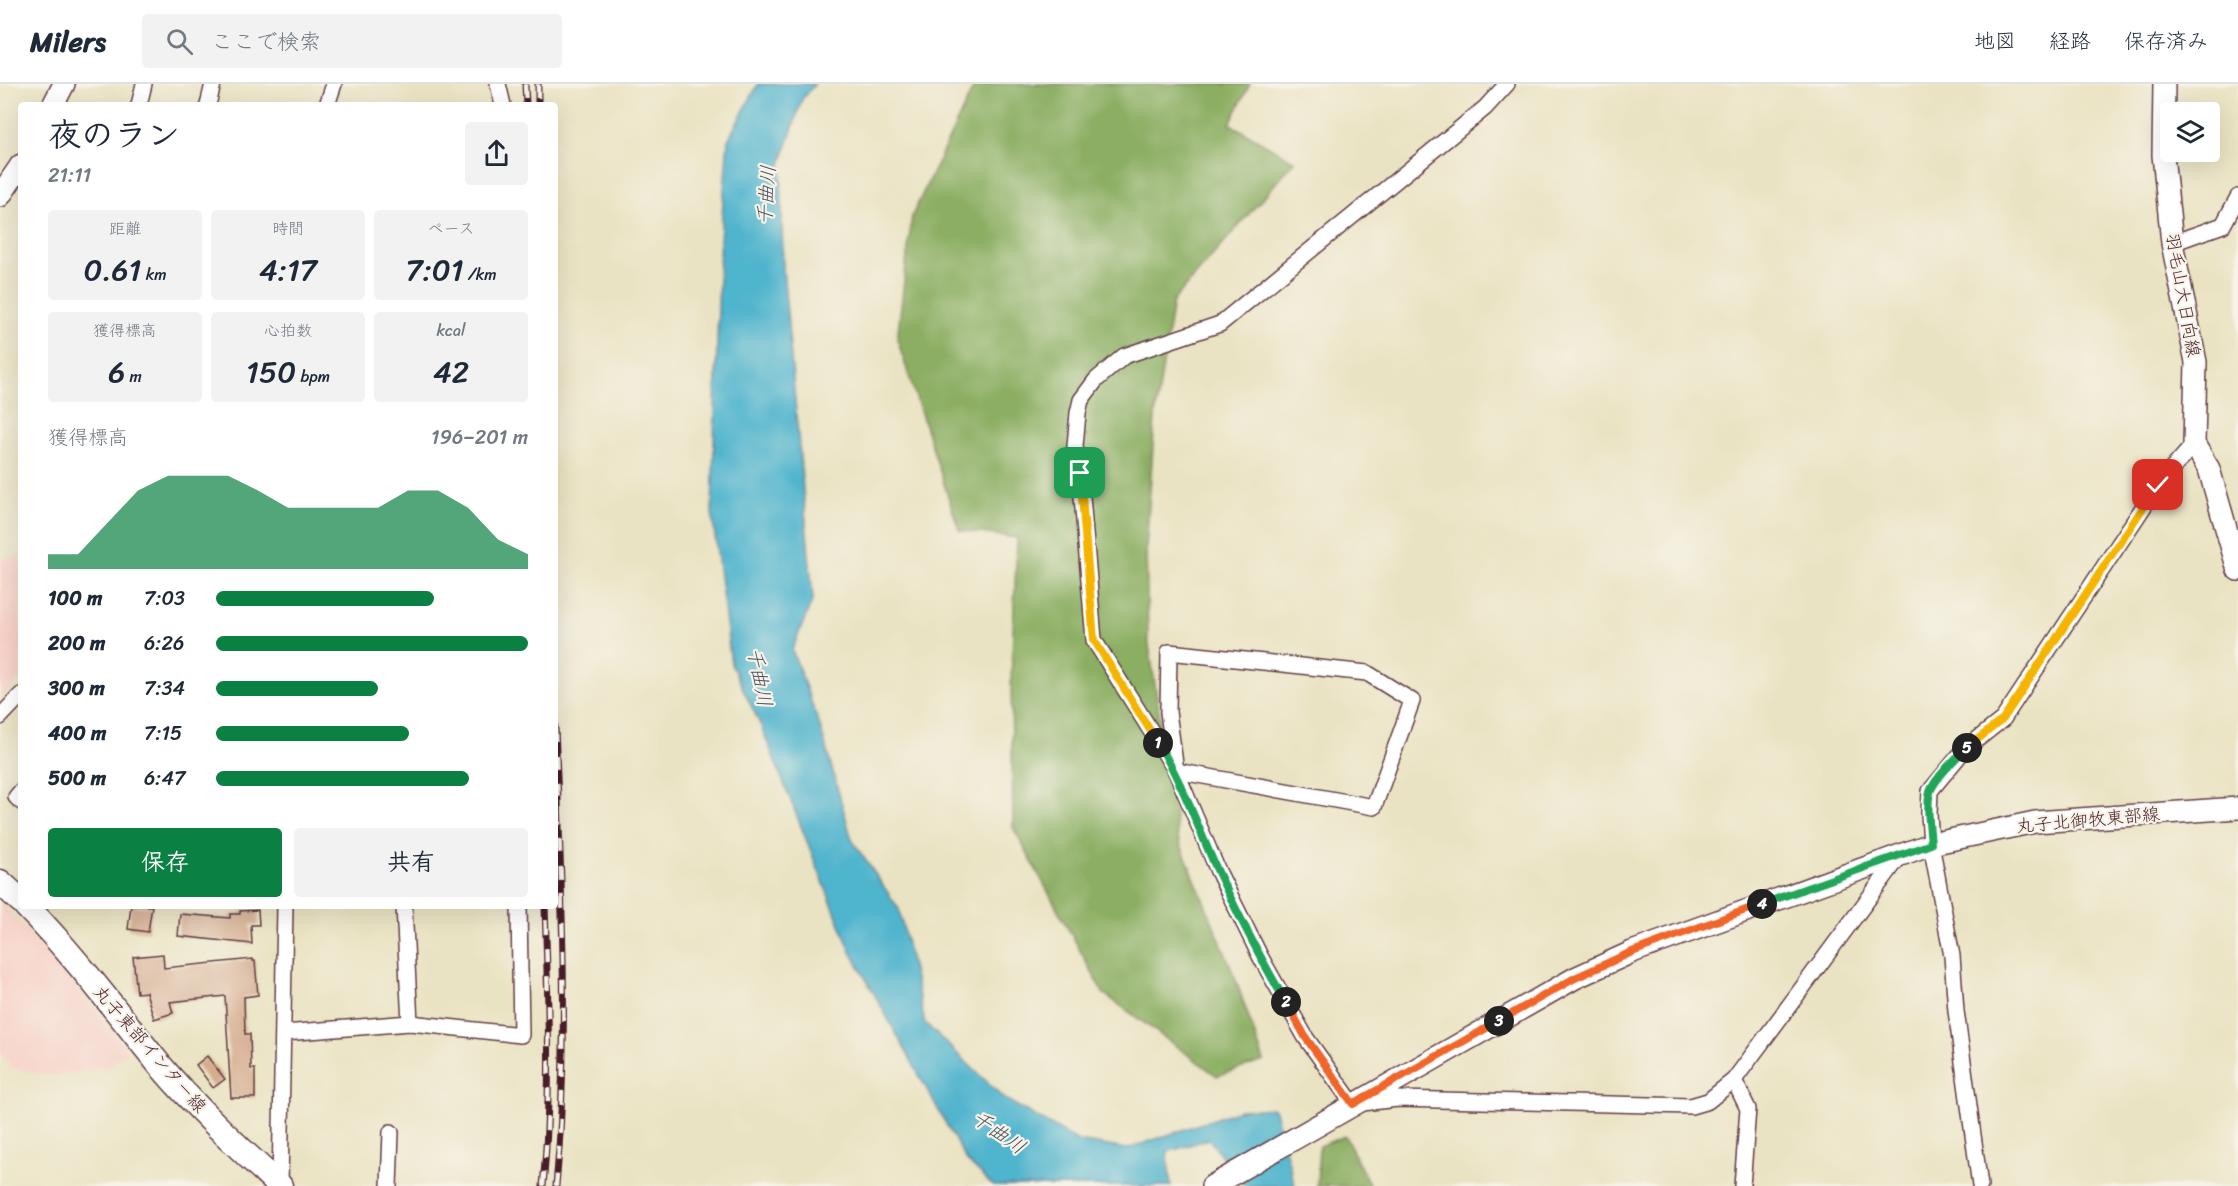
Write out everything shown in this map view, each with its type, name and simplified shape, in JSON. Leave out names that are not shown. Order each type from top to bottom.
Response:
[{"type":"main road","points":[[55,102],[64,84]]},
{"type":"main road","name":"羽毛山大日向線","points":[[2164,84],[2163,155],[2172,243],[2196,362],[2194,444]]},
{"type":"main road","points":[[0,196],[18,169]]},
{"type":"main road","points":[[2194,444],[2209,469],[2238,570]]},
{"type":"main road","name":"丸子北御牧東部線","points":[[1212,1186],[1575,978],[1632,952],[1931,844],[2035,822],[2238,808]]},
{"type":"main road","points":[[0,882],[18,898]]},
{"type":"main road","name":"丸子東部インター線","points":[[29,909],[74,960],[166,1072],[201,1110],[280,1186]]},
{"type":"street","points":[[140,102],[144,84]]},
{"type":"street","points":[[209,102],[213,84]]},
{"type":"street","points":[[328,102],[334,84]]},
{"type":"street","points":[[498,84],[501,102]]},
{"type":"street","points":[[1507,84],[1485,108],[1220,324],[1124,356],[1096,380],[1081,400],[1075,446],[1080,473],[1094,640],[1176,771],[1218,871],[1261,958],[1306,1038],[1353,1104],[1398,1099],[1691,1106],[1708,1101],[1734,1080],[1902,853]]},
{"type":"street","points":[[2172,243],[2223,225],[2238,197]]},
{"type":"street","points":[[1980,1186],[1956,1011],[1952,956],[1931,844],[1930,791],[1964,750],[2003,719],[2158,485],[2194,444]]},
{"type":"street","points":[[1169,652],[1367,673],[1412,701],[1374,807],[1176,771],[1168,712],[1169,652]]},
{"type":"street","points":[[0,717],[18,698]]},
{"type":"street","points":[[280,1186],[285,909]]},
{"type":"street","points":[[404,909],[410,1023]]},
{"type":"street","points":[[284,1033],[410,1023],[521,1035],[519,909]]},
{"type":"street","points":[[1734,1080],[1748,1109],[1742,1186]]},
{"type":"street","points":[[389,1186],[390,1132]]},
{"type":"shaded area","points":[[18,555],[18,680],[0,699],[0,560]]},
{"type":"shaded area","points":[[0,902],[59,966],[128,1051],[109,1067],[51,1076],[12,1068],[0,1051]]},
{"type":"green space","points":[[975,84],[1250,84],[1230,124],[1295,161],[1173,301],[1155,416],[1146,549],[1148,638],[1178,838],[1233,972],[1264,1061],[1217,1076],[1103,993],[1013,827],[1011,681],[1017,538],[959,530],[897,339],[912,216]]},
{"type":"green space","points":[[1345,1136],[1370,1186],[1317,1186],[1319,1146]]},
{"type":"water","name":"千曲川","points":[[758,84],[815,84],[802,99],[781,164],[783,269],[813,599],[792,650],[820,726],[852,840],[899,909],[925,1023],[1005,1099],[1078,1141],[1127,1149],[1240,1110],[1274,1108],[1295,1186],[1245,1186],[1209,1139],[1167,1152],[1171,1186],[993,1186],[966,1160],[851,952],[761,726],[731,664],[712,512],[720,240],[728,140]]},
{"type":"building","points":[[131,909],[152,909],[148,932],[128,929]]},
{"type":"building","points":[[258,910],[259,925],[251,925],[252,944],[178,936],[180,914],[230,918],[230,914],[240,914],[240,911]]},
{"type":"building","points":[[163,954],[164,968],[253,959],[255,961],[258,995],[244,997],[245,1034],[250,1034],[251,1069],[255,1069],[255,1098],[231,1098],[225,996],[170,1002],[173,1013],[154,1019],[146,992],[137,993],[133,957]]},
{"type":"building","points":[[207,1056],[225,1079],[213,1088],[196,1065]]},
{"type":"railway","points":[[525,84],[526,102]]},
{"type":"railway","points":[[538,84],[538,102]]},
{"type":"railway","points":[[556,1186],[563,1071],[562,899],[558,801]]},
{"type":"railway","points":[[543,1186],[548,1081],[545,909]]},
{"type":"route","points":[[1080,473],[1094,640],[1176,771],[1218,871],[1261,958],[1306,1038],[1353,1104],[1575,978],[1632,952],[1931,844],[1930,791],[1964,750],[2003,719],[2158,485]]}]
